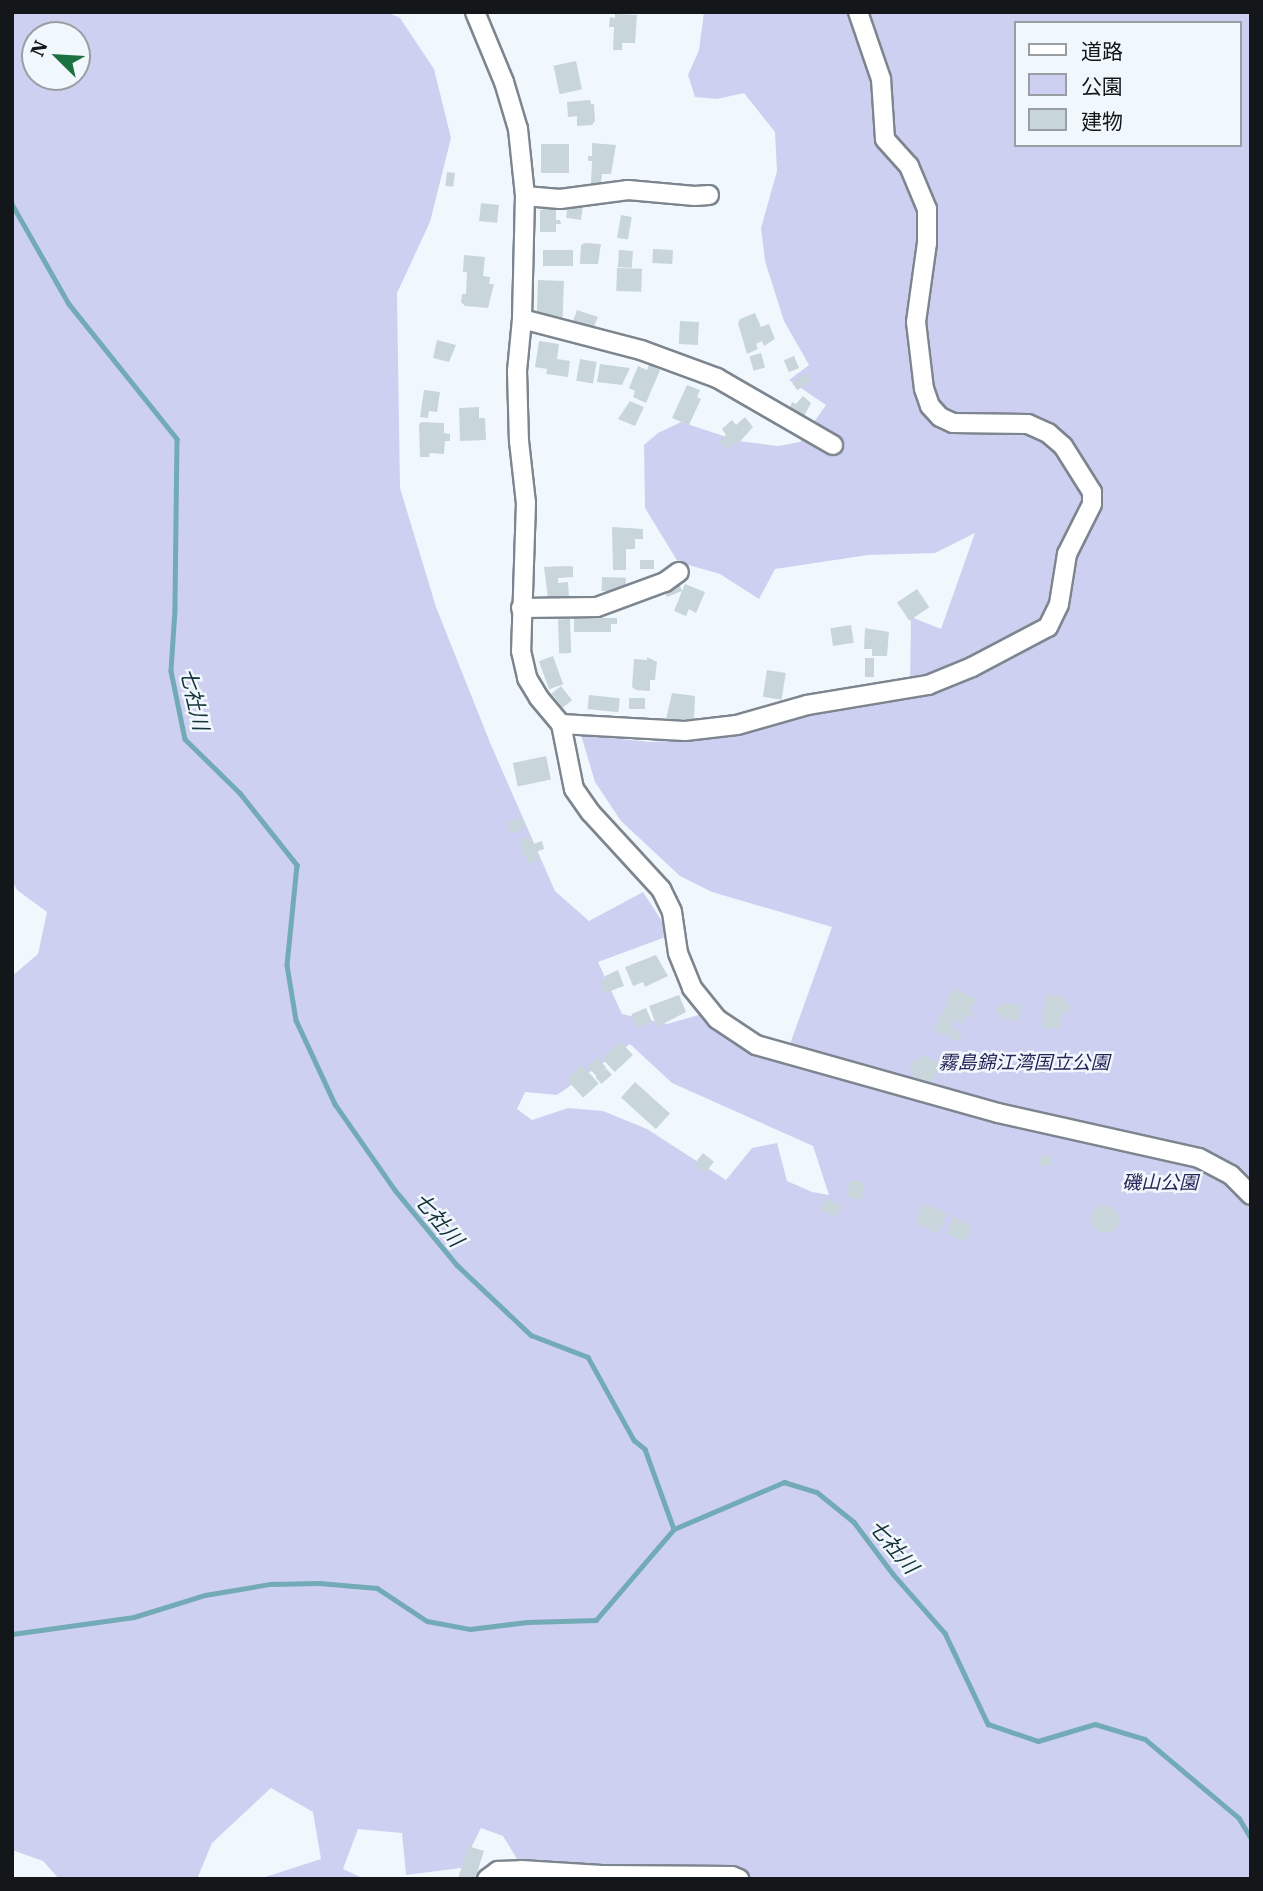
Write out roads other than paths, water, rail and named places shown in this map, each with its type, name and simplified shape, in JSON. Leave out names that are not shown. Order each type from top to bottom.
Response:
[{"type":"street","points":[[475,12],[504,82],[517,129],[525,196],[522,319],[517,371],[519,441],[526,503],[526,570],[521,608],[521,651],[527,678],[539,698],[561,724],[574,789],[618,845],[661,889],[672,912],[678,953],[692,988],[717,1019],[755,1045],[998,1113],[1199,1157],[1231,1175],[1251,1195]]},
{"type":"street","points":[[561,724],[685,731],[737,725],[807,705],[928,685],[972,667],[1048,627],[1059,604],[1067,554],[1092,504],[1092,492],[1062,446],[1048,433],[1028,424],[953,423],[940,417],[930,405],[924,389],[916,322],[926,243],[927,209],[909,166],[885,139],[881,79],[858,12]]},
{"type":"street","points":[[525,196],[560,199],[628,190],[709,195]]},
{"type":"street","points":[[522,319],[641,350],[717,378],[833,445]]},
{"type":"street","points":[[521,608],[597,607],[665,582],[680,572]]},
{"type":"street","points":[[487,1879],[498,1871],[521,1870],[602,1875],[732,1876],[739,1879]]},
{"type":"waterway","name":"七社川","points":[[12,204],[69,304],[177,439],[175,610],[171,671],[185,739],[240,793],[297,865],[287,965],[296,1020],[335,1104],[395,1190],[457,1265],[531,1335],[588,1357],[634,1440],[645,1449],[674,1529],[784,1482],[817,1492],[854,1522],[893,1574],[945,1633],[988,1724],[1038,1741],[1095,1724],[1145,1739],[1239,1818],[1251,1838]]},
{"type":"waterway","points":[[12,1634],[134,1617],[205,1595],[270,1584],[319,1583],[377,1588],[427,1621],[470,1629],[527,1622],[596,1620],[674,1529]]},
{"type":"park label","name":"霧島錦江湾国立公園","points":[[1024,1063]]},
{"type":"park label","name":"磯山公園","points":[[1160,1183]]}]
